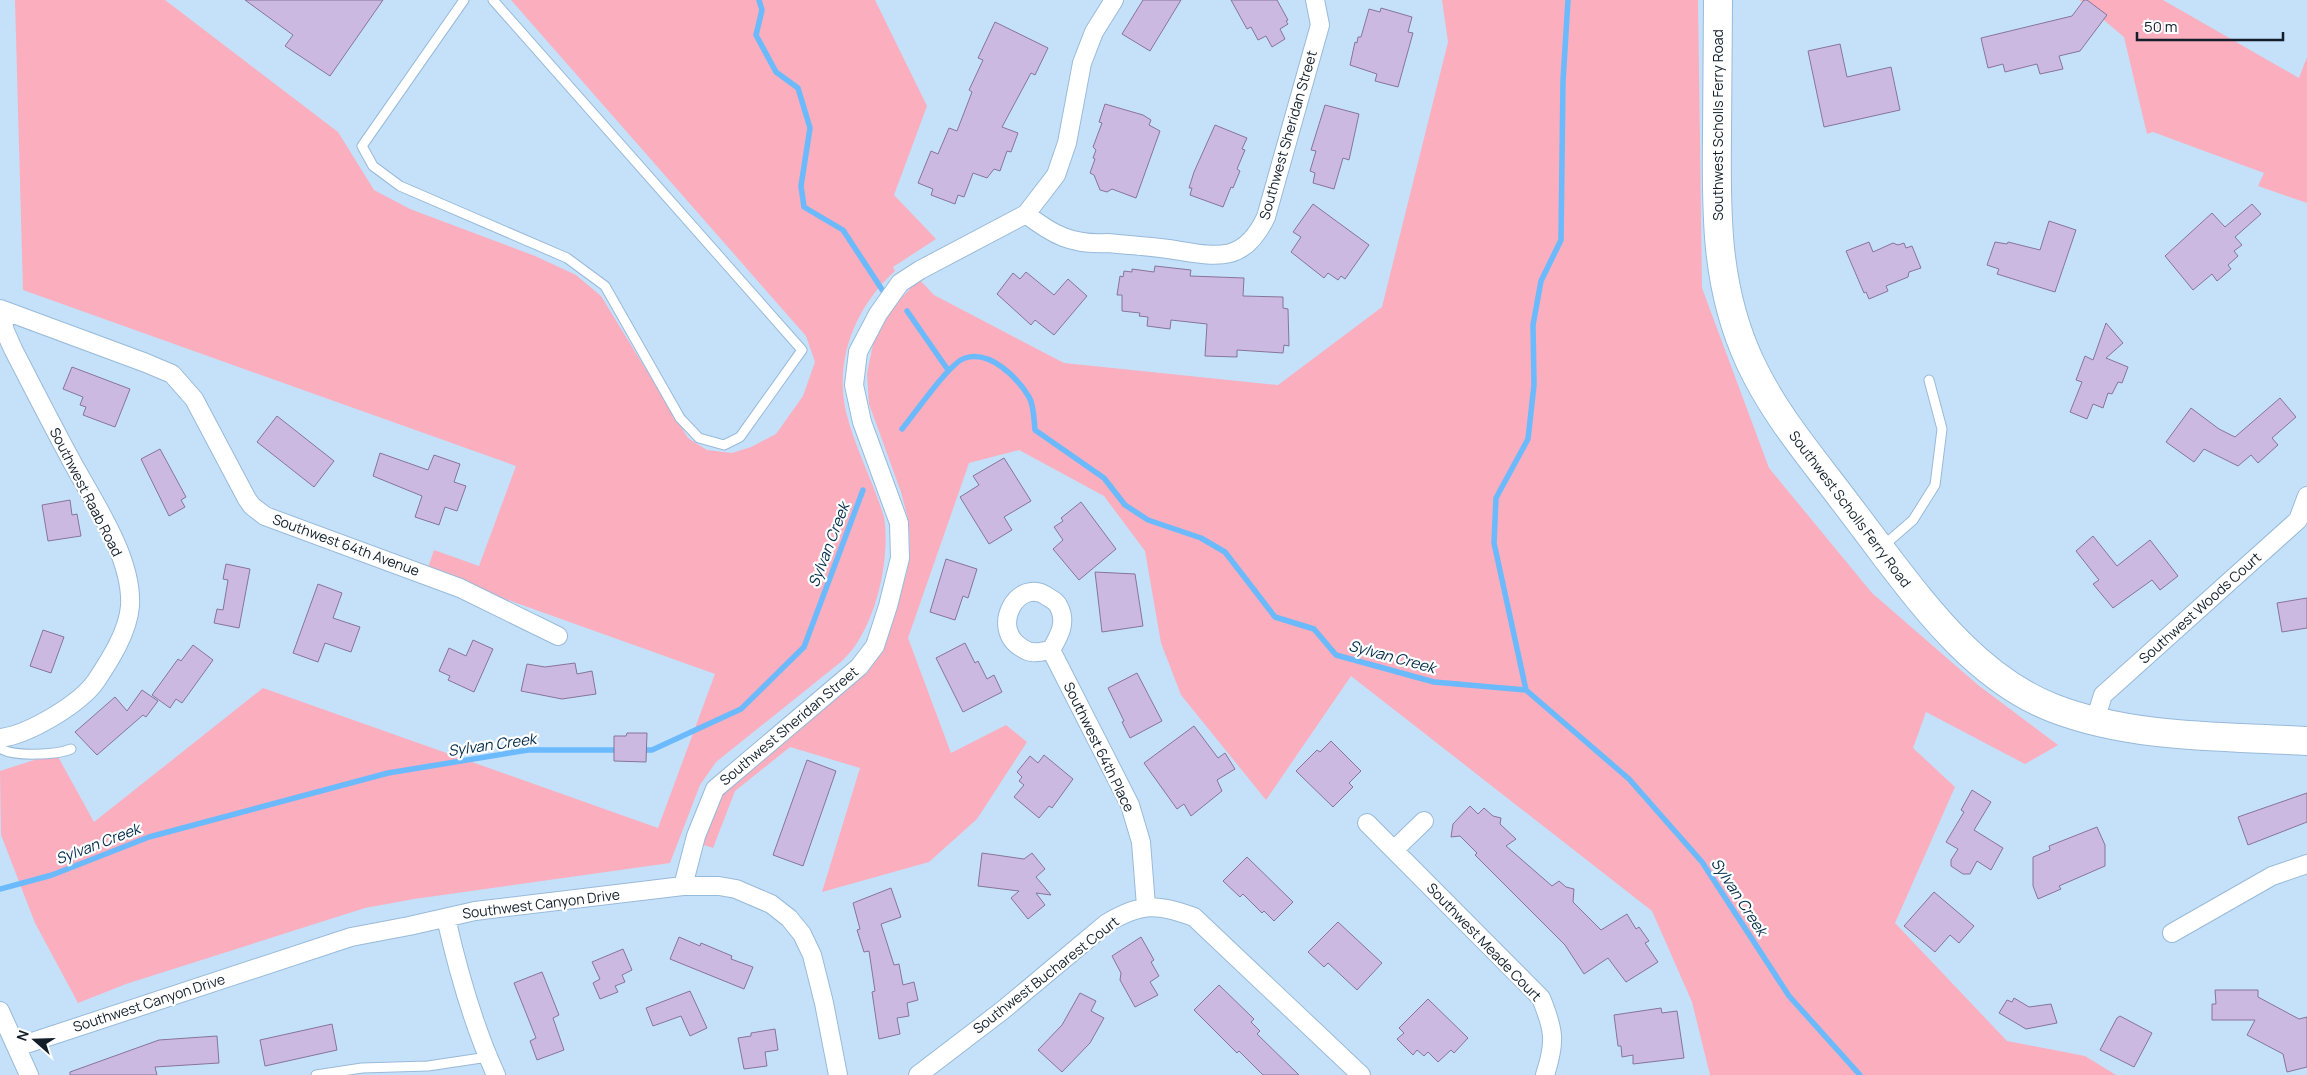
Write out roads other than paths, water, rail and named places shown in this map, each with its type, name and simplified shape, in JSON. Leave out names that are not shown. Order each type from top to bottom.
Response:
[{"type":"main road","name":"Southwest Scholls Ferry Road","points":[[1718,0],[1716,212],[1720,261],[1729,301],[1750,363],[1780,418],[1880,549],[1950,636],[2000,678],[2040,702],[2075,716],[2157,732],[2307,741]]},
{"type":"street","name":"Southwest Sheridan Street","points":[[683,886],[696,836],[715,789],[859,667],[875,646],[888,606],[900,558],[900,523],[862,422],[854,385],[858,352],[878,314],[900,283],[920,270],[1026,214],[1056,175],[1067,143],[1082,63],[1094,32],[1114,0]]},
{"type":"street","name":"Southwest Sheridan Street","points":[[1026,214],[1044,228],[1072,241],[1088,244],[1107,243],[1223,255],[1248,244],[1258,234],[1266,217],[1320,25],[1315,0]]},
{"type":"street","name":"Southwest 64th Avenue","points":[[0,310],[172,374],[194,398],[247,499],[252,506],[265,516],[460,588],[558,636]]},
{"type":"street","name":"Southwest Raab Road","points":[[0,310],[13,349],[113,538],[127,575],[130,591],[130,608],[117,645],[88,692],[73,705],[14,735],[0,738]]},
{"type":"street","name":"Southwest Woods Court","points":[[2095,720],[2103,695],[2298,520],[2307,496]]},
{"type":"street","name":"Southwest 64th Place","points":[[1051,650],[1130,805],[1141,842],[1146,906]]},
{"type":"street","points":[[1394,850],[1424,821]]},
{"type":"street","name":"Southwest Meade Court","points":[[1367,822],[1541,998],[1552,1027],[1551,1056],[1545,1075]]},
{"type":"street","points":[[2172,933],[2272,876],[2307,864]]},
{"type":"street","name":"Southwest Canyon Drive","points":[[17,1047],[351,937],[475,911],[683,886],[719,886],[736,889],[771,904],[789,918],[802,934],[812,955],[824,1002],[838,1075]]},
{"type":"street","name":"Southwest Bucharest Court","points":[[918,1075],[1003,1010],[1107,924],[1125,912],[1146,906],[1173,909],[1194,917],[1361,1075]]},
{"type":"street","points":[[446,918],[456,965],[496,1075]]},
{"type":"street","points":[[0,1011],[29,1075]]},
{"type":"lane","points":[[464,0],[362,146],[373,166],[400,186],[567,258],[605,286],[680,418],[699,438],[724,444],[740,437],[802,350],[493,0]]},
{"type":"lane","points":[[1880,549],[1913,520],[1936,485],[1942,429],[1929,380]]},
{"type":"lane","points":[[0,748],[6,752],[18,753],[63,752],[71,749]]},
{"type":"lane","points":[[316,1075],[362,1068],[428,1066],[488,1057]]},
{"type":"waterway","points":[[759,0],[762,10],[756,35],[776,72],[798,88],[810,128],[801,186],[804,207],[843,230],[883,291]]},
{"type":"waterway","points":[[1526,690],[1494,543],[1496,498],[1528,439],[1534,385],[1533,325],[1541,281],[1561,240],[1563,81],[1568,0]]},
{"type":"waterway","points":[[907,311],[948,370]]},
{"type":"waterway","name":"Sylvan Creek","points":[[902,429],[941,379],[958,362],[965,358],[984,358],[1002,367],[1024,389],[1031,400],[1035,430],[1104,478],[1125,505],[1148,520],[1201,538],[1225,552],[1275,617],[1314,629],[1336,655],[1434,682],[1526,690],[1629,779],[1702,862],[1789,996],[1860,1075]]},
{"type":"waterway","name":"Sylvan Creek","points":[[640,750],[652,750],[741,709],[804,647],[863,490]]},
{"type":"waterway","name":"Sylvan Creek","points":[[0,889],[52,875],[149,837],[388,773],[528,750],[621,750]]}]
